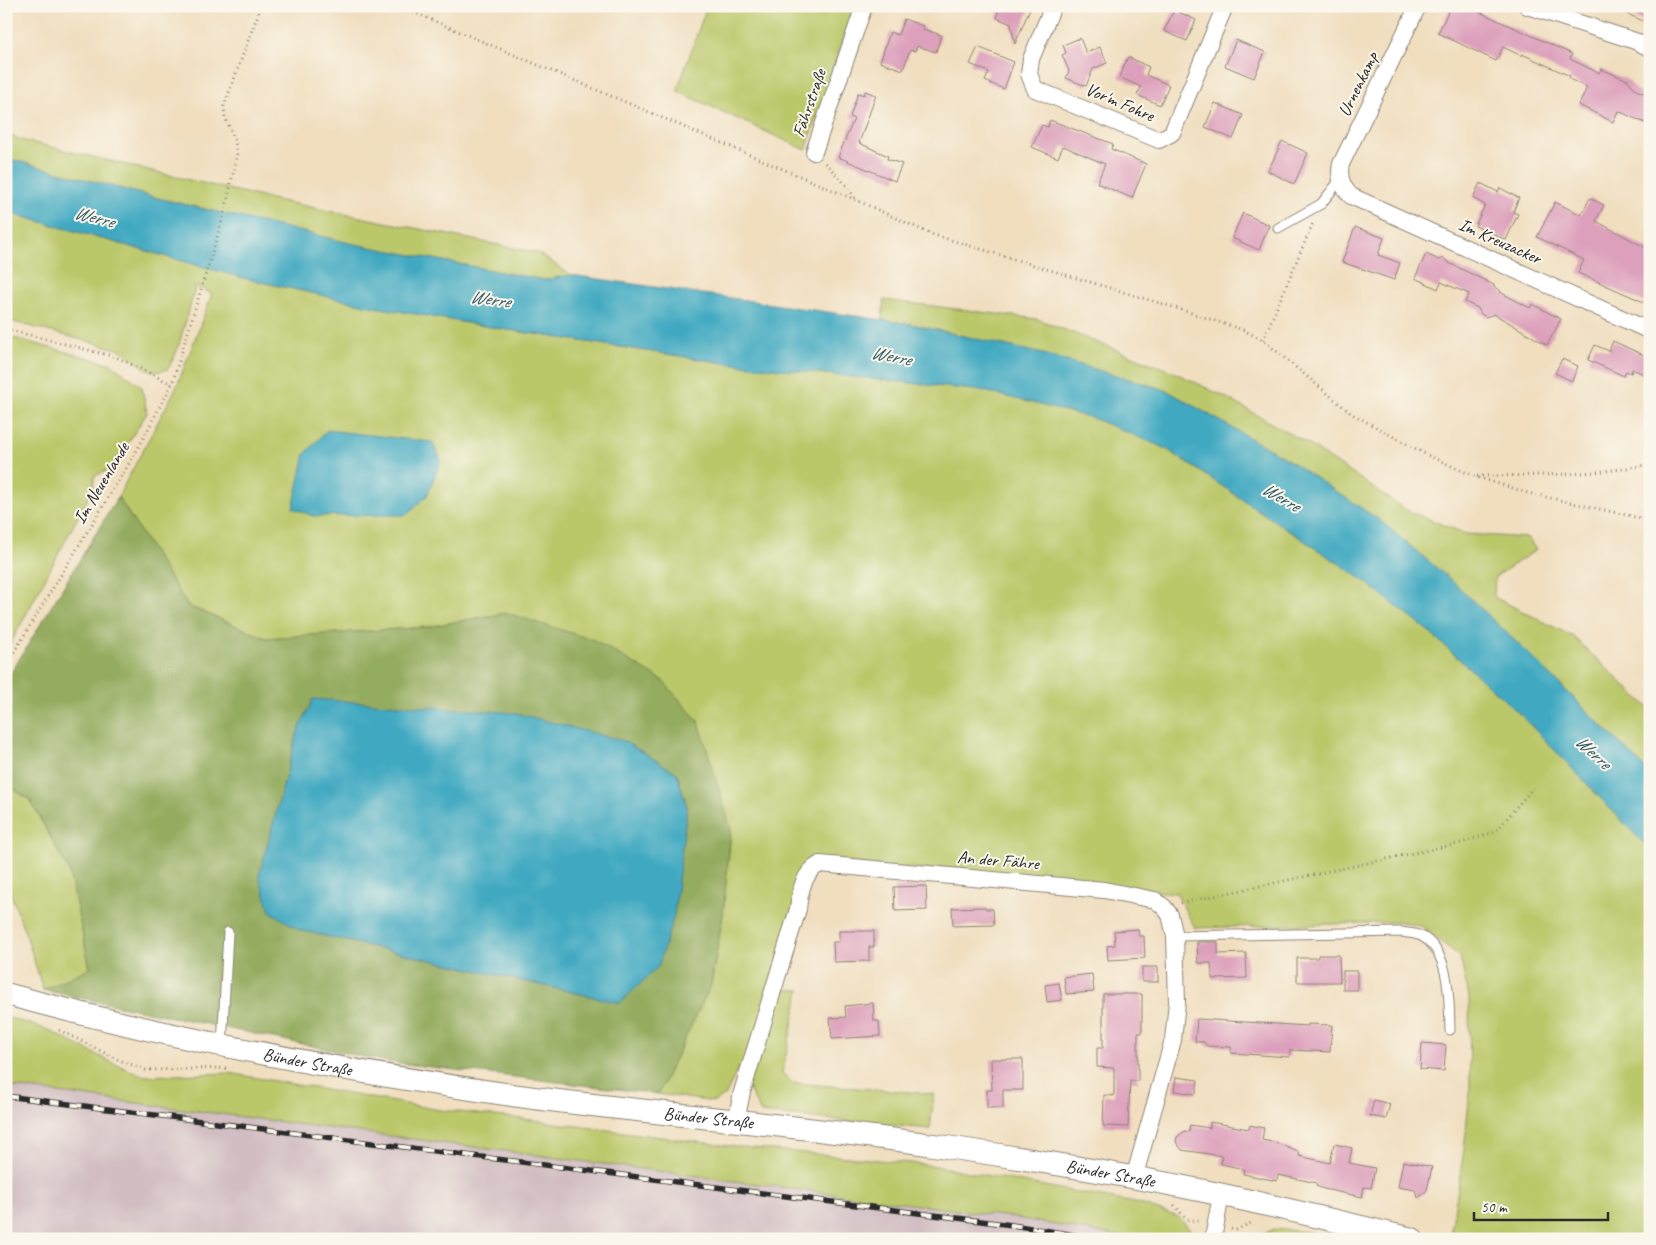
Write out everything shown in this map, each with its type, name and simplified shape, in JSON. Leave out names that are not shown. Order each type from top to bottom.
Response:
[{"type":"main road","name":"Bünder Straße","points":[[6,994],[71,1012],[222,1046],[394,1077],[534,1098],[938,1146],[1134,1178],[1221,1195],[1412,1239]]},
{"type":"street","name":"Fährstraße","points":[[814,152],[864,6]]},
{"type":"street","name":"Vor'm Fohre","points":[[1053,6],[1031,59],[1029,74],[1035,89],[1159,140],[1172,133],[1225,6]]},
{"type":"street","name":"Urnenkamp","points":[[1340,180],[1339,171],[1341,164],[1418,6]]},
{"type":"street","points":[[1526,6],[1635,41],[1650,48]]},
{"type":"street","name":"Im Kreuzacker","points":[[1340,180],[1344,189],[1351,196],[1650,331]]},
{"type":"street","name":"An der Fähre","points":[[736,1121],[742,1092],[798,909],[800,892],[805,878],[814,867],[820,864],[1104,890],[1155,900],[1164,907]]},
{"type":"street","points":[[1134,1178],[1173,1040],[1178,1002],[1175,936],[1170,915],[1164,907]]},
{"type":"street","points":[[1213,1239],[1221,1195]]},
{"type":"lane","points":[[1278,228],[1321,204],[1340,180]]},
{"type":"lane","points":[[222,1046],[228,932]]},
{"type":"lane","points":[[1175,936],[1401,932],[1420,935],[1436,951],[1442,964],[1448,986],[1450,1030]]},
{"type":"path","name":"Im Neuenlande","points":[[6,665],[136,452],[172,384],[225,211],[237,156],[235,141],[225,117],[224,106],[261,6]]},
{"type":"path","points":[[399,6],[856,200],[931,234],[1244,330],[1263,340],[1352,414],[1428,455],[1474,476],[1528,493],[1644,519],[1650,523]]},
{"type":"path","name":"Fährstraße","points":[[814,152],[848,187],[856,200]]},
{"type":"path","points":[[1263,340],[1321,204]]},
{"type":"path","points":[[6,329],[116,357],[172,384]]},
{"type":"path","points":[[1474,476],[1564,474],[1650,464]]},
{"type":"path","points":[[1164,907],[1470,841],[1495,832],[1533,788]]},
{"type":"shaded area","points":[[6,1086],[1010,1217],[1136,1239],[6,1239]]},
{"type":"green space","points":[[707,6],[854,6],[806,150],[677,91]]},
{"type":"green space","points":[[6,134],[21,140],[266,198],[538,253],[571,275],[544,280],[354,244],[149,196],[6,158]]},
{"type":"green space","points":[[6,212],[243,278],[375,307],[502,329],[725,363],[984,391],[1092,417],[1165,448],[1359,577],[1427,630],[1521,715],[1650,850],[1650,1239],[1479,1239],[1451,1231],[1464,1150],[1470,1091],[1469,997],[1460,957],[1423,927],[1404,922],[1195,928],[1176,893],[817,860],[767,989],[800,990],[782,1073],[793,1083],[934,1094],[930,1129],[761,1113],[738,1068],[726,1095],[714,1102],[658,1094],[711,985],[723,914],[731,830],[506,613],[427,627],[266,638],[188,606],[118,497],[177,386],[212,294],[196,286],[177,351],[168,369],[158,372],[146,369],[121,350],[6,320]],"holes":[[[432,442],[441,460],[427,496],[313,516],[293,508]]]},
{"type":"green space","points":[[884,300],[1037,319],[1176,373],[1225,397],[1308,444],[1406,510],[1466,534],[1528,538],[1536,550],[1495,577],[1494,597],[1572,636],[1650,709],[1650,773],[1451,580],[1378,519],[1285,458],[1166,390],[1043,354],[911,324],[882,320]]},
{"type":"green space","points":[[6,336],[112,364],[142,387],[147,413],[111,469],[94,476],[94,487],[6,652]]},
{"type":"green space","points":[[118,497],[188,606],[266,638],[427,627],[506,613],[594,640],[662,680],[699,722],[731,830],[723,914],[711,985],[658,1094],[389,1062],[43,990],[90,968],[69,871],[30,800],[6,784],[6,681]],"holes":[[[313,699],[624,741],[677,773],[687,807],[620,1003],[299,930],[270,911],[259,876],[297,734]]]},
{"type":"green space","points":[[6,784],[30,800],[69,871],[90,968],[43,990],[27,938],[6,881]]},
{"type":"green space","points":[[6,1017],[46,1029],[117,1065],[145,1076],[229,1073],[440,1110],[722,1145],[931,1165],[1140,1204],[1179,1217],[1190,1230],[1193,1239],[1136,1239],[1010,1217],[6,1086]]},
{"type":"green space","points":[[1274,1229],[1308,1232],[1334,1239],[1253,1239]]},
{"type":"water","name":"Werre","points":[[6,158],[149,196],[354,244],[544,280],[571,275],[911,324],[1043,354],[1166,390],[1285,458],[1378,519],[1451,580],[1650,773],[1650,850],[1521,715],[1427,630],[1359,577],[1165,448],[1092,418],[984,391],[725,363],[502,329],[375,307],[243,278],[6,212]]},
{"type":"water","points":[[327,430],[432,442],[441,460],[427,496],[406,515],[313,516],[293,508],[305,454]]},
{"type":"water","points":[[313,699],[516,713],[624,741],[677,773],[687,807],[674,915],[658,967],[620,1003],[299,930],[270,911],[259,876],[297,734]]},
{"type":"building","points":[[999,6],[1031,6],[1015,44],[1011,24],[997,18]]},
{"type":"building","points":[[1451,6],[1466,6],[1572,54],[1570,59],[1599,73],[1601,69],[1628,80],[1636,90],[1650,96],[1650,125],[1618,111],[1613,122],[1579,105],[1587,87],[1569,79],[1570,76],[1522,54],[1522,56],[1503,47],[1496,61],[1438,33]]},
{"type":"building","points":[[1609,6],[1650,6],[1650,24]]},
{"type":"building","points":[[1174,10],[1196,20],[1187,41],[1164,31]]},
{"type":"building","points":[[904,19],[923,26],[923,29],[941,35],[936,52],[917,46],[915,51],[910,50],[903,70],[880,62],[890,32],[898,35]]},
{"type":"building","points":[[1080,38],[1086,53],[1100,47],[1107,63],[1093,69],[1086,86],[1066,78],[1069,71],[1062,55],[1066,53],[1063,45]]},
{"type":"building","points":[[1236,40],[1265,52],[1254,78],[1225,66]]},
{"type":"building","points":[[978,47],[1014,62],[1004,89],[985,81],[989,72],[970,64]]},
{"type":"building","points":[[1128,57],[1149,67],[1146,75],[1169,85],[1160,105],[1137,95],[1141,87],[1119,77]]},
{"type":"building","points":[[865,91],[876,95],[859,143],[888,156],[887,159],[902,164],[895,181],[838,157],[854,119],[850,117],[858,93],[864,95]]},
{"type":"building","points":[[1215,103],[1243,115],[1233,139],[1205,127]]},
{"type":"building","points":[[1050,120],[1113,144],[1111,149],[1146,164],[1132,198],[1097,183],[1105,164],[1063,146],[1058,158],[1032,147],[1042,125],[1048,127]]},
{"type":"building","points":[[1282,141],[1308,153],[1294,184],[1268,171]]},
{"type":"building","points":[[1480,183],[1498,192],[1500,188],[1519,198],[1513,212],[1518,214],[1506,240],[1475,226],[1485,205],[1473,198]]},
{"type":"building","points":[[1590,198],[1604,205],[1596,221],[1650,250],[1650,294],[1646,303],[1578,273],[1584,260],[1537,237],[1555,202],[1581,215]]},
{"type":"building","points":[[1243,213],[1269,225],[1259,250],[1232,238]]},
{"type":"building","points":[[1355,227],[1384,238],[1378,255],[1400,263],[1394,280],[1342,262]]},
{"type":"building","points":[[1426,254],[1439,260],[1443,258],[1449,263],[1494,285],[1500,292],[1530,308],[1532,304],[1561,319],[1547,345],[1494,314],[1486,317],[1481,314],[1478,308],[1465,302],[1469,294],[1441,282],[1438,289],[1415,278]]},
{"type":"building","points":[[1613,341],[1650,358],[1650,377],[1632,369],[1631,373],[1626,371],[1624,376],[1588,360],[1595,345],[1609,351]]},
{"type":"building","points":[[1562,359],[1578,366],[1572,381],[1555,373]]},
{"type":"building","points":[[926,886],[927,910],[895,911],[894,887]]},
{"type":"building","points":[[985,907],[986,909],[993,909],[994,925],[953,926],[952,908]]},
{"type":"building","points":[[1138,929],[1139,936],[1144,936],[1145,958],[1108,960],[1107,946],[1115,945],[1114,931]]},
{"type":"building","points":[[839,931],[874,931],[874,947],[869,947],[869,961],[834,962],[833,942],[839,942]]},
{"type":"building","points":[[1197,942],[1218,942],[1218,954],[1246,953],[1247,978],[1212,979],[1211,963],[1198,963]]},
{"type":"building","points":[[1318,955],[1339,955],[1340,982],[1297,982],[1297,958],[1318,958]]},
{"type":"building","points":[[1142,967],[1158,967],[1158,982],[1142,982]]},
{"type":"building","points":[[1343,971],[1357,971],[1357,990],[1343,990]]},
{"type":"building","points":[[1092,974],[1094,992],[1066,994],[1064,977]]},
{"type":"building","points":[[1059,983],[1062,1000],[1047,1002],[1045,985]]},
{"type":"building","points":[[1103,994],[1142,994],[1142,1033],[1138,1033],[1138,1081],[1130,1081],[1128,1127],[1103,1126],[1104,1095],[1114,1096],[1114,1068],[1097,1067],[1097,1048],[1103,1048]]},
{"type":"building","points":[[873,1003],[874,1021],[879,1021],[880,1036],[832,1039],[830,1018],[846,1017],[845,1006]]},
{"type":"building","points":[[1197,1019],[1308,1026],[1308,1024],[1332,1025],[1330,1052],[1290,1050],[1289,1057],[1231,1053],[1231,1047],[1207,1046],[1204,1042],[1195,1042]]},
{"type":"building","points":[[1422,1043],[1446,1045],[1444,1071],[1420,1069]]},
{"type":"building","points":[[991,1059],[1023,1059],[1023,1090],[1003,1090],[1003,1108],[987,1108],[987,1090],[992,1090]]},
{"type":"building","points":[[1176,1077],[1198,1080],[1196,1094],[1174,1091]]},
{"type":"building","points":[[1374,1100],[1390,1104],[1386,1119],[1370,1116]]},
{"type":"building","points":[[1210,1122],[1249,1129],[1250,1125],[1264,1128],[1262,1140],[1277,1143],[1300,1153],[1299,1156],[1330,1163],[1334,1144],[1352,1148],[1349,1163],[1375,1168],[1371,1188],[1364,1187],[1362,1197],[1324,1189],[1316,1186],[1317,1183],[1278,1175],[1277,1181],[1243,1174],[1244,1169],[1221,1164],[1222,1156],[1182,1150],[1176,1142],[1177,1137],[1185,1131],[1189,1132],[1190,1125],[1210,1128]]},
{"type":"building","points":[[1403,1161],[1432,1167],[1427,1190],[1418,1198],[1415,1190],[1398,1187]]},
{"type":"railway","points":[[6,1096],[1012,1225],[1100,1239]]}]
